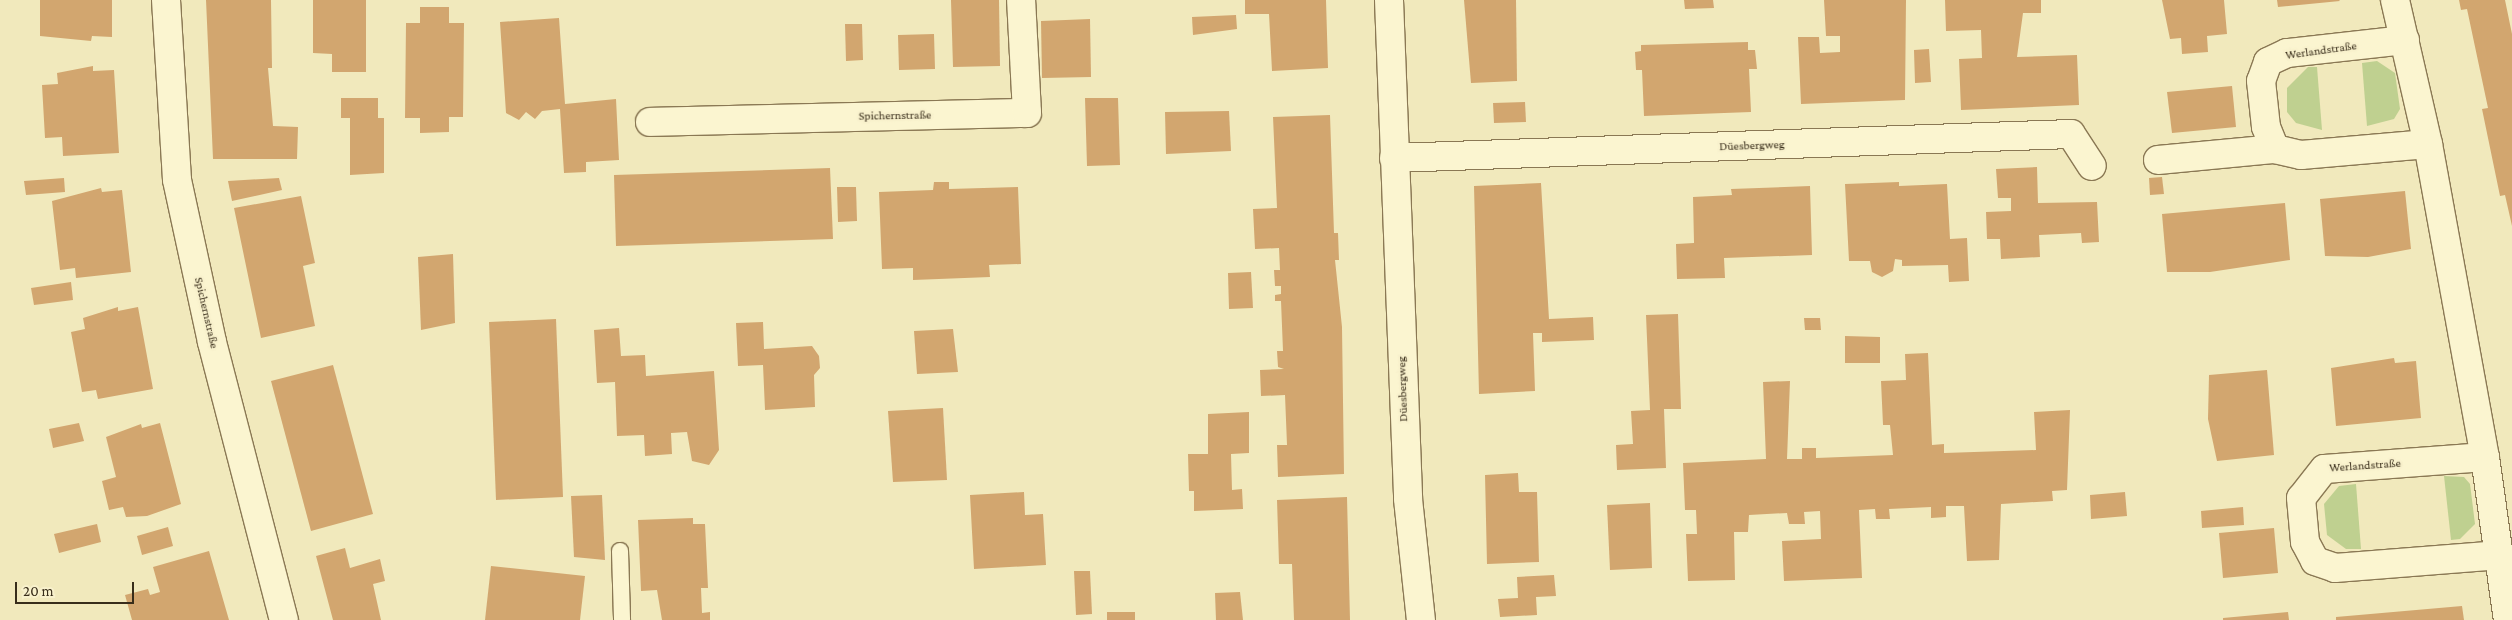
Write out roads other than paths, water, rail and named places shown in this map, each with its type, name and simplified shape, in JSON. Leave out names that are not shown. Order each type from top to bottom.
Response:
[{"type":"street","name":"Spichernstraße","points":[[166,0],[177,180],[212,342],[284,620]]},
{"type":"street","name":"Spichernstraße","points":[[650,122],[1027,113],[1020,0]]},
{"type":"street","name":"Düesbergweg","points":[[1388,0],[1408,499],[1421,620]]},
{"type":"street","points":[[2395,0],[2428,144],[2485,458],[2508,620]]},
{"type":"street","name":"Werlandstraße","points":[[2275,149],[2266,127],[2261,81],[2268,62],[2287,53],[2405,40]]},
{"type":"street","name":"Düesbergweg","points":[[1394,158],[2070,134],[2092,166]]},
{"type":"street","points":[[2158,160],[2275,149],[2301,155],[2428,144]]},
{"type":"street","name":"Werlandstraße","points":[[2485,458],[2324,469],[2301,498],[2305,542],[2315,561],[2335,568],[2500,555]]},
{"type":"lane","points":[[620,552],[622,620]]}]
